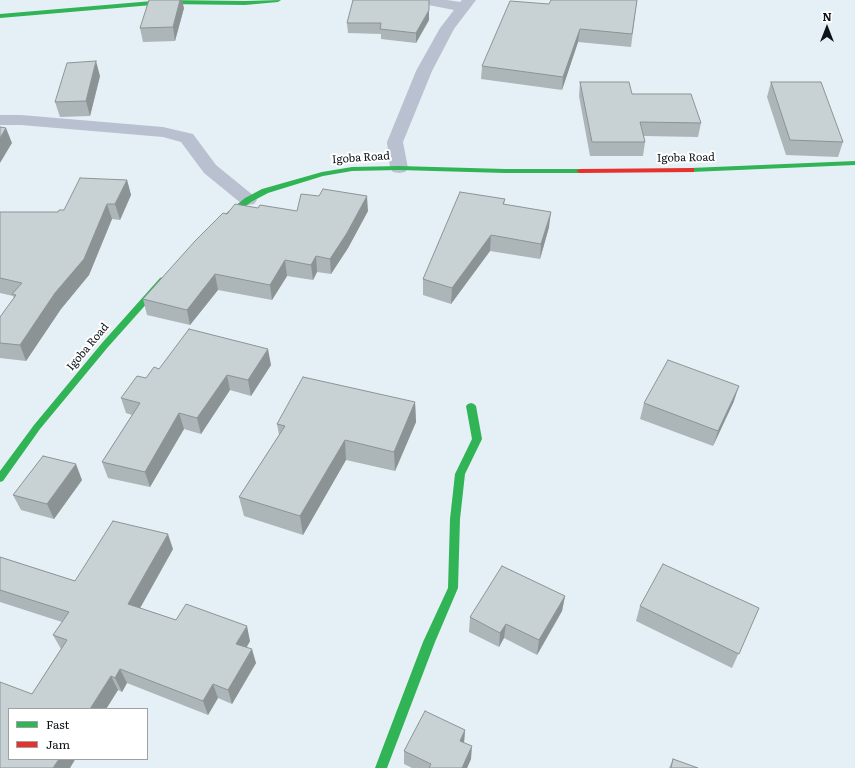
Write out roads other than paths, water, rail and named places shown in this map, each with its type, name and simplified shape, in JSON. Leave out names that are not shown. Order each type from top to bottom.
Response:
[{"type":"street","points":[[0,16],[164,2],[245,3],[278,0]]},
{"type":"street","points":[[423,0],[466,3]]},
{"type":"street","points":[[399,168],[395,142],[424,71],[447,28],[466,3]]},
{"type":"street","points":[[0,120],[21,120],[163,132],[187,138],[210,169],[248,200]]},
{"type":"street","name":"Igoba Road","points":[[212,229],[222,219],[248,200],[265,191],[322,174],[352,169],[399,168],[505,171],[695,170],[855,163]]},
{"type":"street","name":"Igoba Road","points":[[0,478],[37,427],[105,345],[170,273]]},
{"type":"street","points":[[381,768],[429,642],[453,588],[455,519],[460,474],[478,439],[471,406]]}]
